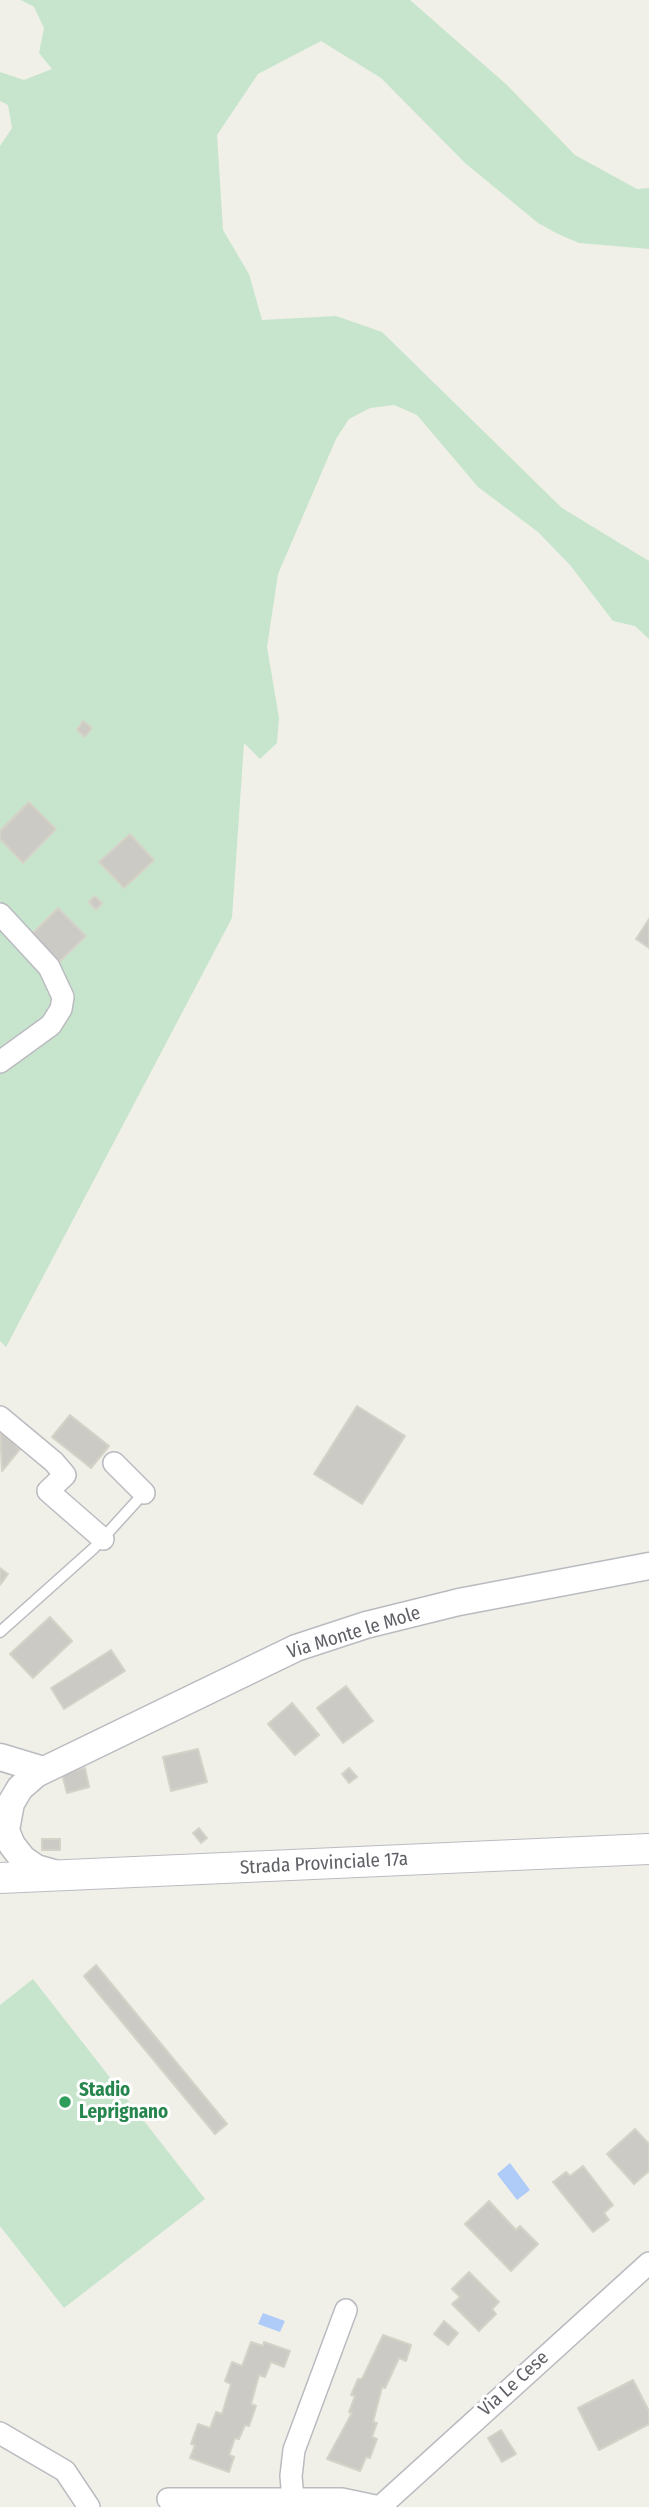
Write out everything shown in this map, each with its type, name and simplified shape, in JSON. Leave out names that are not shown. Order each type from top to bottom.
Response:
[{"type":"main road","name":"Strada Provinciale 17a","points":[[0,1878],[649,1849]]},
{"type":"street","points":[[0,915],[50,967],[63,997],[58,1015],[51,1025],[0,1062]]},
{"type":"street","points":[[0,1417],[54,1462],[65,1475],[48,1490],[103,1539]]},
{"type":"street","points":[[114,1463],[144,1493]]},
{"type":"street","name":"Via Monte le Mole","points":[[3,1823],[15,1796],[29,1779],[43,1770],[284,1654],[324,1638],[459,1602],[648,1566]]},
{"type":"street","points":[[0,1757],[43,1770]]},
{"type":"street","points":[[3,1823],[12,1845],[29,1864],[62,1876]]},
{"type":"street","name":"Via Le Cese","points":[[380,2507],[649,2263]]},
{"type":"street","points":[[293,2499],[291,2476],[294,2450],[346,2309]]},
{"type":"street","points":[[0,2434],[65,2472],[80,2489],[89,2507]]},
{"type":"street","points":[[168,2498],[350,2500],[380,2507]]},
{"type":"lane","points":[[0,1632],[103,1539],[144,1493]]},
{"type":"green space","points":[[21,0],[410,0],[507,85],[575,155],[637,189],[649,188],[649,249],[579,243],[558,234],[538,223],[465,163],[381,78],[321,41],[258,74],[217,135],[223,230],[249,274],[262,320],[336,316],[382,332],[562,508],[649,561],[649,639],[635,626],[613,621],[570,565],[538,532],[478,487],[417,415],[394,405],[370,408],[349,419],[336,439],[278,574],[267,647],[279,718],[277,743],[260,759],[244,743],[232,918],[6,1347],[0,1341],[0,146],[12,128],[8,105],[0,101],[0,72],[24,80],[52,69],[39,53],[44,28],[34,7]]},
{"type":"green space","name":"Stadio Leprignano","points":[[33,1979],[205,2199],[64,2308],[0,2226],[0,2005]]},
{"type":"water","points":[[510,2163],[530,2190],[517,2200],[497,2174]]},
{"type":"water","points":[[263,2313],[285,2321],[280,2332],[258,2324]]},
{"type":"building","points":[[83,721],[92,728],[85,737],[77,730]]},
{"type":"building","points":[[29,802],[56,829],[23,863],[0,839],[0,831]]},
{"type":"building","points":[[130,834],[154,860],[124,888],[99,862]]},
{"type":"building","points":[[95,896],[102,903],[96,910],[89,902]]},
{"type":"building","points":[[58,908],[86,936],[59,962],[32,934]]},
{"type":"building","points":[[649,919],[649,948],[636,939]]},
{"type":"building","points":[[357,1406],[405,1436],[362,1504],[314,1474]]},
{"type":"building","points":[[70,1415],[109,1446],[91,1468],[52,1437]]},
{"type":"building","points":[[0,1426],[18,1441],[15,1445],[20,1449],[2,1471]]},
{"type":"building","points":[[0,1568],[8,1574],[0,1585]]},
{"type":"building","points":[[50,1617],[72,1641],[33,1678],[10,1654]]},
{"type":"building","points":[[111,1650],[125,1671],[64,1709],[51,1688]]},
{"type":"building","points":[[346,1686],[373,1721],[343,1743],[317,1708]]},
{"type":"building","points":[[292,1703],[319,1735],[295,1755],[268,1724]]},
{"type":"building","points":[[198,1749],[207,1782],[171,1791],[163,1757]]},
{"type":"building","points":[[85,1768],[89,1787],[67,1793],[62,1774]]},
{"type":"building","points":[[349,1768],[357,1777],[349,1783],[342,1774]]},
{"type":"building","points":[[199,1828],[207,1838],[201,1843],[193,1833]]},
{"type":"building","points":[[42,1839],[60,1839],[60,1850],[42,1850]]},
{"type":"building","points":[[96,1965],[227,2124],[215,2134],[84,1976]]},
{"type":"building","points":[[635,2129],[649,2144],[649,2171],[634,2184],[607,2154]]},
{"type":"building","points":[[583,2166],[613,2205],[604,2213],[609,2220],[593,2232],[553,2182],[566,2172],[570,2176]]},
{"type":"building","points":[[489,2201],[516,2230],[520,2226],[538,2244],[511,2271],[465,2224]]},
{"type":"building","points":[[469,2272],[499,2302],[492,2309],[496,2314],[479,2331],[452,2304],[460,2297],[452,2289]]},
{"type":"building","points":[[444,2321],[458,2333],[448,2345],[434,2334]]},
{"type":"building","points":[[383,2335],[411,2345],[406,2361],[399,2358],[385,2388],[382,2387],[373,2422],[377,2423],[372,2437],[377,2439],[370,2458],[366,2457],[360,2471],[327,2459],[352,2413],[349,2412],[355,2396],[351,2395],[358,2379],[362,2379]]},
{"type":"building","points":[[251,2342],[263,2346],[264,2342],[290,2351],[284,2367],[271,2362],[265,2377],[259,2375],[251,2404],[256,2406],[249,2426],[245,2425],[239,2439],[235,2438],[229,2455],[234,2457],[229,2472],[190,2458],[195,2445],[191,2444],[198,2424],[210,2428],[216,2412],[222,2414],[231,2384],[225,2381],[232,2362],[242,2366]]},
{"type":"building","points":[[633,2380],[649,2411],[649,2424],[599,2450],[578,2408]]},
{"type":"building","points":[[501,2430],[516,2454],[502,2462],[488,2438]]},
{"type":"place","name":"Stadio Leprignano","points":[[65,2102]]}]
